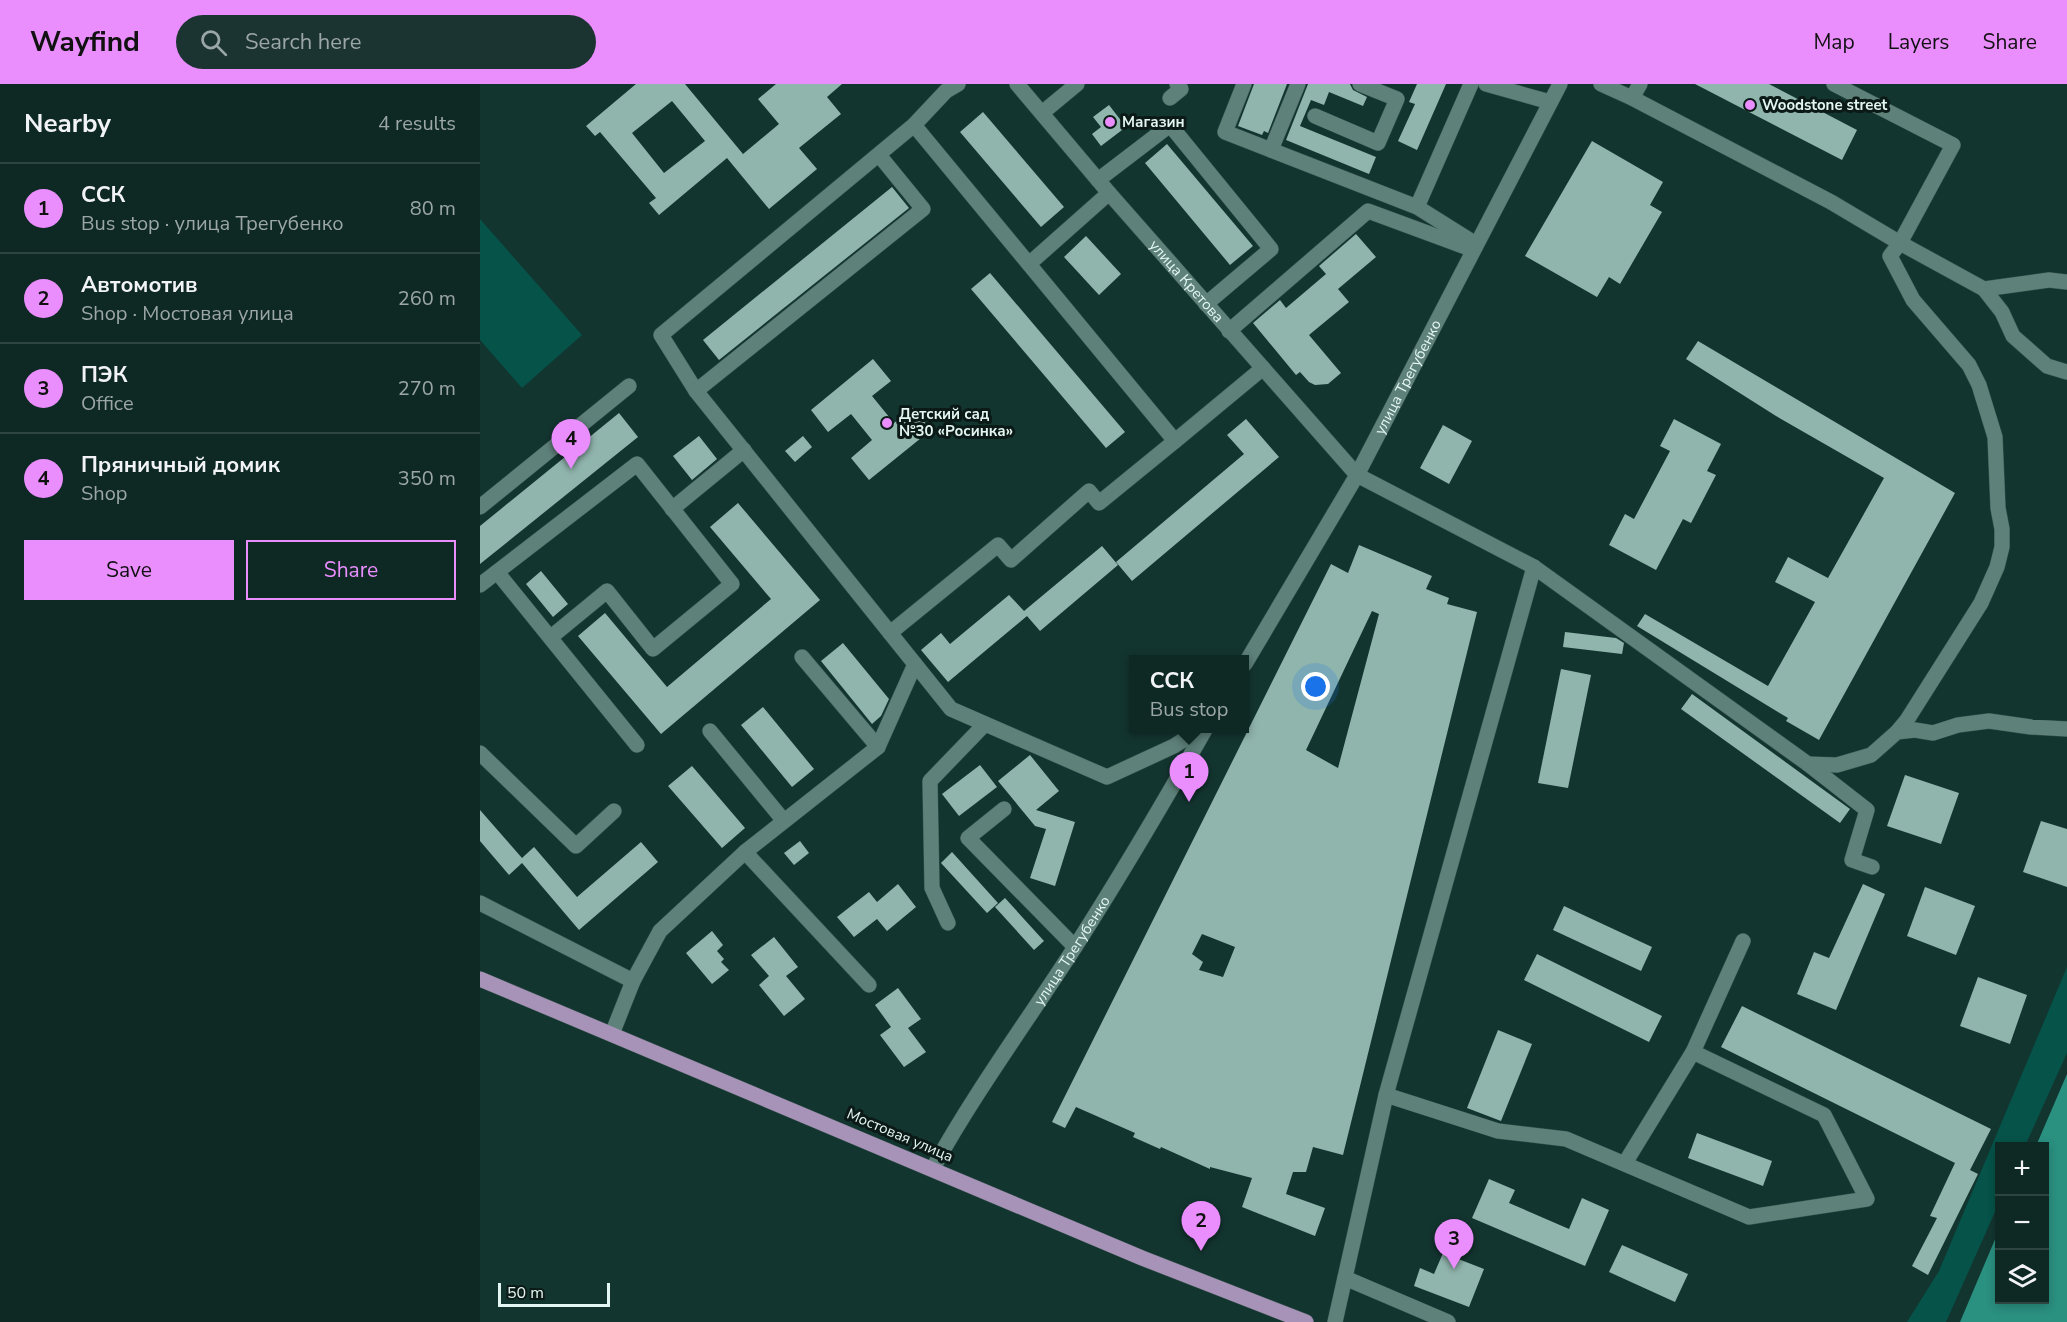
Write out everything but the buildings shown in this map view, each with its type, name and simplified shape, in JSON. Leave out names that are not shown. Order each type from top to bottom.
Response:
[{"type":"main road","name":"Мостовая улица","points":[[480,979],[1142,1258],[1306,1322]]},
{"type":"street","points":[[958,84],[946,91],[914,125],[879,155],[661,334],[696,391],[951,709],[1107,777],[1197,733]]},
{"type":"street","name":"улица Кретова","points":[[1017,84],[1109,193],[1357,475]]},
{"type":"street","points":[[1041,113],[1077,84]]},
{"type":"street","points":[[1244,84],[1226,132],[1417,207],[1475,247]]},
{"type":"street","points":[[1271,150],[1298,84]]},
{"type":"street","points":[[1315,116],[1378,143],[1397,99],[1360,84]]},
{"type":"street","points":[[1417,207],[1471,84]]},
{"type":"street","points":[[1486,84],[1550,102]]},
{"type":"street","name":"улица Трегубенко","points":[[1249,657],[1357,475],[1560,84]]},
{"type":"street","points":[[1601,84],[1831,202],[1984,289],[2002,312],[2013,336],[2047,366],[2067,372]]},
{"type":"street","points":[[1632,98],[1640,84]]},
{"type":"street","points":[[1808,764],[1837,765],[1871,755],[1907,720],[1982,603],[1998,567],[2002,529],[1998,508],[1995,437],[1979,385],[1969,364],[1912,300],[1890,256],[1900,243],[1953,145],[1834,84]]},
{"type":"street","points":[[914,125],[1175,441]]},
{"type":"street","points":[[1098,180],[1170,125],[1271,249],[1206,304]]},
{"type":"street","points":[[696,391],[922,209],[879,155]]},
{"type":"street","points":[[1029,264],[1109,193]]},
{"type":"street","points":[[1229,331],[1368,211],[1475,247]]},
{"type":"street","points":[[1984,289],[2049,280],[2067,282]]},
{"type":"street","points":[[891,633],[998,545],[1011,560],[1089,491],[1100,503],[1263,368]]},
{"type":"street","points":[[480,507],[629,386]]},
{"type":"street","points":[[672,509],[744,450]]},
{"type":"street","points":[[480,585],[637,464],[732,584],[653,650],[607,591],[551,637]]},
{"type":"street","points":[[1357,475],[1534,567],[1808,764],[1867,810],[1852,860],[1872,867]]},
{"type":"street","points":[[1335,1322],[1386,1095],[1534,567]]},
{"type":"street","points":[[497,572],[638,745]]},
{"type":"street","points":[[802,657],[878,747]]},
{"type":"street","points":[[612,1034],[633,981],[660,931],[745,852],[878,747],[915,664]]},
{"type":"street","points":[[1897,732],[1915,730],[1933,733],[1958,725],[1989,721],[2067,729]]},
{"type":"street","points":[[948,923],[932,888],[930,781],[985,724]]},
{"type":"street","points":[[710,730],[784,821]]},
{"type":"street","name":"улица Трегубенко","points":[[933,1168],[952,1134],[1075,947],[1150,827],[1202,733]]},
{"type":"street","points":[[480,753],[576,846],[614,811]]},
{"type":"street","points":[[1004,809],[968,838],[1075,947]]},
{"type":"street","points":[[745,852],[869,985]]},
{"type":"street","points":[[480,903],[633,981]]},
{"type":"street","points":[[1625,1163],[1693,1053],[1743,941]]},
{"type":"street","points":[[1386,1095],[1498,1131],[1566,1139],[1749,1217],[1867,1199],[1824,1115],[1693,1053]]},
{"type":"street","points":[[1345,1278],[1448,1322]]},
{"type":"shaded area","points":[[480,219],[582,335],[522,388],[480,340]]},
{"type":"shaded area","points":[[2067,967],[2067,1053],[2027,1142],[1995,1142],[1995,1212],[1946,1322],[1907,1322],[1939,1271]]},
{"type":"shaded area","points":[[2067,1074],[2067,1322],[1960,1322],[1995,1239],[1995,1304],[2049,1304],[2049,1142],[2038,1142]]},
{"type":"place","name":"Woodstone street","points":[[1750,105]]},
{"type":"place","name":"Магазин","points":[[1110,122]]},
{"type":"place","name":"Детский сад №30 «Росинка»","points":[[887,423]]},
{"type":"place","name":"Пряничный домик","points":[[571,469]]},
{"type":"place","name":"ССК","points":[[1189,802]]},
{"type":"place","name":"Автомотив","points":[[1201,1251]]},
{"type":"place","name":"ПЭК","points":[[1454,1269]]}]
